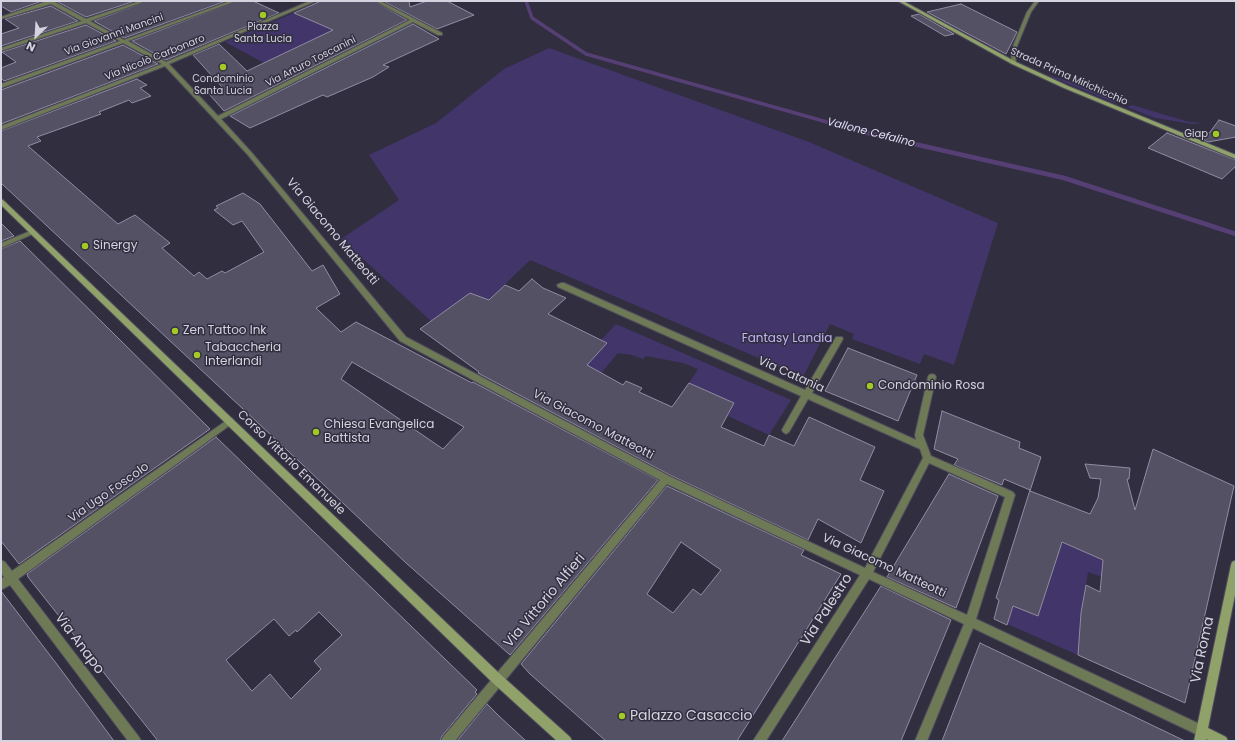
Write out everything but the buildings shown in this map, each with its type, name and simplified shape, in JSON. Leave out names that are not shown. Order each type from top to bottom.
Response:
[{"type":"main road","name":"Strada Prima Mirichicchio","points":[[900,1],[1014,63],[1066,87],[1236,157]]},
{"type":"main road","name":"Corso Vittorio Emanuele","points":[[1,201],[497,679],[566,741]]},
{"type":"main road","name":"Via Roma","points":[[1201,736],[1236,564]]},
{"type":"main road","name":"Via Giacomo Matteotti","points":[[1201,736],[1222,741]]},
{"type":"street","points":[[1,50],[144,1]]},
{"type":"street","name":"Via Giovanni Mancini","points":[[1,86],[234,1]]},
{"type":"street","name":"Via Nicolò Carbonaro","points":[[1,128],[166,64],[314,1]]},
{"type":"street","points":[[377,1],[440,34]]},
{"type":"street","points":[[1014,63],[1013,51],[1030,12],[1037,1]]},
{"type":"street","points":[[1,18],[50,2]]},
{"type":"street","name":"Via Giacomo Matteotti","points":[[50,2],[166,64],[250,154],[403,339],[666,479],[970,622],[1201,736]]},
{"type":"street","name":"Via Arturo Toscanini","points":[[217,119],[413,20]]},
{"type":"street","points":[[1,246],[33,232]]},
{"type":"street","name":"Via Catania","points":[[561,285],[923,447]]},
{"type":"street","points":[[786,430],[839,339]]},
{"type":"street","points":[[921,741],[970,622],[1010,495],[927,458],[919,436],[932,377]]},
{"type":"street","name":"Via Ugo Foscolo","points":[[1,585],[230,421]]},
{"type":"street","name":"Via Palestro","points":[[759,741],[867,574],[927,458]]},
{"type":"street","name":"Via Vittorio Alfieri","points":[[446,741],[666,479]]},
{"type":"street","name":"Via Anapo","points":[[1,565],[135,741]]},
{"type":"green space","points":[[294,13],[333,30],[264,63],[225,42]]},
{"type":"green space","name":"Fantasy Landia","points":[[549,48],[809,142],[998,223],[954,365],[924,354],[920,364],[852,339],[854,334],[830,324],[803,377],[530,260],[489,300],[470,293],[431,321],[341,239],[399,200],[369,155],[436,123],[504,69]]},
{"type":"green space","points":[[1046,74],[1133,102],[1121,101],[1115,103]]},
{"type":"green space","points":[[1132,105],[1189,122],[1204,123],[1192,124],[1155,118],[1127,107]]},
{"type":"green space","points":[[616,324],[791,400],[769,435],[728,416],[734,403],[689,383],[698,369],[683,363],[646,356],[643,359],[632,355],[618,353],[592,384],[576,377],[607,343],[601,340]]},
{"type":"green space","points":[[1062,542],[1103,560],[1102,577],[1088,572],[1081,613],[1078,655],[1007,624],[1013,606],[1038,616]]},
{"type":"waterway","name":"Vallone Cefalino","points":[[526,1],[532,18],[586,54],[834,124]]},
{"type":"waterway","name":"Vallone Cefalino","points":[[831,123],[879,136],[1064,178],[1236,234]]},
{"type":"place","name":"Piazza Santa Lucia","points":[[263,15]]},
{"type":"place","name":"Condominio Santa Lucia","points":[[223,67]]},
{"type":"place","name":"Giap","points":[[1216,134]]},
{"type":"place","name":"Sinergy","points":[[85,246]]},
{"type":"place","name":"Zen Tattoo Ink","points":[[175,331]]},
{"type":"place","name":"Tabaccheria Interlandi","points":[[197,355]]},
{"type":"place","name":"Condominio Rosa","points":[[870,386]]},
{"type":"place","name":"Chiesa Evangelica Battista","points":[[316,432]]},
{"type":"place","name":"Palazzo Casaccio","points":[[622,716]]}]
